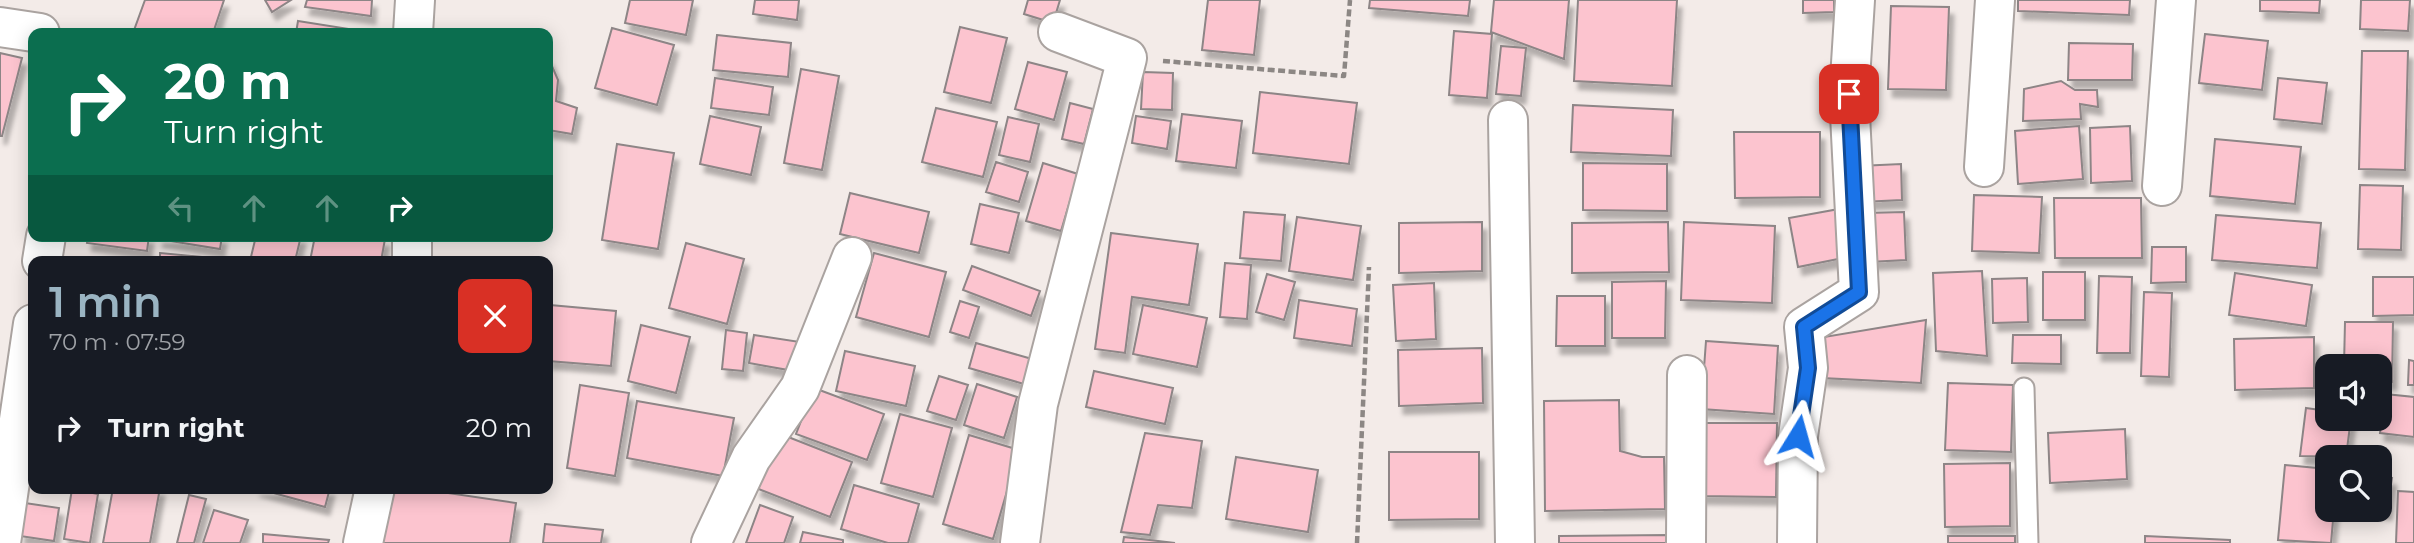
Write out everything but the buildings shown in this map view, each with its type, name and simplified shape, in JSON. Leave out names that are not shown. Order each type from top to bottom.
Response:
[{"type":"street","points":[[413,28],[415,0]]},
{"type":"street","points":[[1797,543],[1798,436],[1808,368],[1804,327],[1859,292],[1849,94],[1855,0]]},
{"type":"street","points":[[1984,167],[1995,0]]},
{"type":"street","points":[[2162,186],[2176,0]]},
{"type":"street","points":[[0,27],[28,31]]},
{"type":"street","points":[[1020,543],[1038,404],[1127,58],[1058,32]]},
{"type":"street","points":[[1508,120],[1515,543]]},
{"type":"street","points":[[711,543],[751,458],[800,388],[852,257]]},
{"type":"street","points":[[1,543],[28,358]]},
{"type":"street","points":[[1686,543],[1687,375]]},
{"type":"street","points":[[363,543],[374,494]]},
{"type":"lane","points":[[2024,387],[2028,543]]},
{"type":"path","points":[[1127,58],[1344,76],[1350,0]]},
{"type":"path","points":[[1357,543],[1369,267]]},
{"type":"route","points":[[1798,436],[1808,368],[1804,327],[1859,292],[1849,94]]}]
